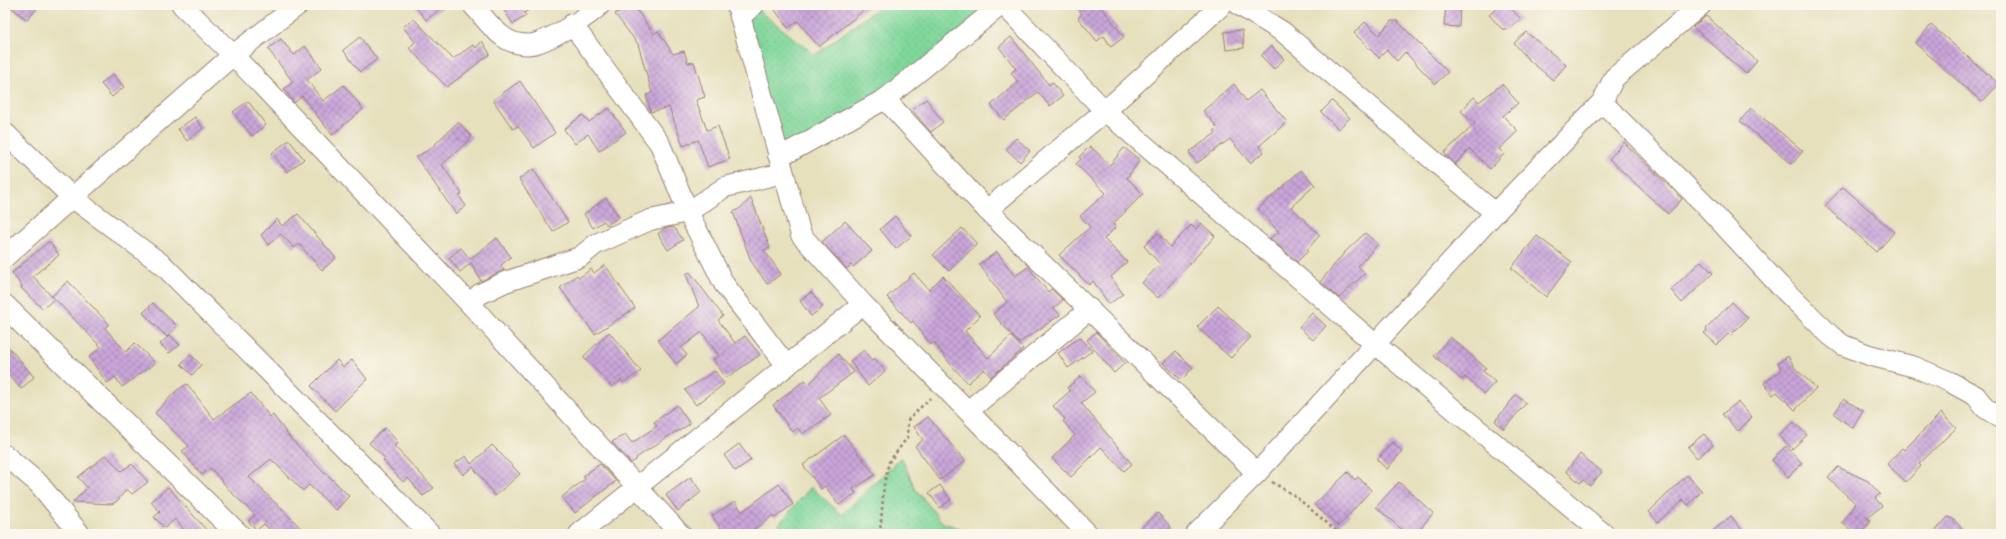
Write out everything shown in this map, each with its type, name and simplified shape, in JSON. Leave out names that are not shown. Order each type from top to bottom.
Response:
[{"type":"main road","points":[[5,306],[238,534]]},
{"type":"street","points":[[182,5],[232,55],[470,304],[680,534]]},
{"type":"street","points":[[5,257],[232,55],[298,5]]},
{"type":"street","points":[[473,5],[505,38],[518,44],[537,43],[594,11],[600,5]]},
{"type":"street","points":[[470,304],[480,294],[505,282],[580,257],[596,244],[650,220],[688,212],[725,187],[781,164],[791,150],[885,100],[1003,5],[1105,111],[1375,344],[1604,534]]},
{"type":"street","points":[[987,210],[1105,111],[1222,5]]},
{"type":"street","points":[[1239,5],[1283,32],[1495,213]]},
{"type":"street","points":[[1196,534],[1257,473],[1495,213],[1602,102],[1614,78],[1701,5]]},
{"type":"street","points":[[744,9],[781,164],[801,235],[863,304],[1088,534]]},
{"type":"street","points":[[572,24],[660,144],[688,212],[724,284],[787,366]]},
{"type":"street","points":[[885,100],[987,210],[1257,473]]},
{"type":"street","points":[[1602,102],[1642,140],[1705,205],[1779,286],[1831,336],[1843,345],[1854,350],[1915,367],[1950,382],[1976,396],[1985,408],[2001,418]]},
{"type":"street","points":[[5,133],[73,198],[163,265],[430,534]]},
{"type":"street","points":[[580,534],[863,304]]},
{"type":"street","points":[[968,411],[1090,309]]},
{"type":"street","points":[[5,455],[39,484],[80,534]]},
{"type":"path","points":[[880,534],[884,485],[889,462],[907,438],[908,420],[942,385]]},
{"type":"path","points":[[1257,473],[1295,496],[1340,534]]},
{"type":"green space","points":[[882,5],[998,5],[885,99],[778,155],[740,17],[753,6],[815,55]]},
{"type":"green space","points":[[901,457],[916,490],[943,523],[977,534],[787,534],[779,524],[811,487],[842,515]]},
{"type":"building","points":[[8,5],[40,5],[27,20]]},
{"type":"building","points":[[414,5],[446,5],[426,20]]},
{"type":"building","points":[[501,5],[536,5],[524,13],[526,16],[513,24]]},
{"type":"building","points":[[628,5],[633,5],[654,34],[658,31],[673,54],[684,51],[688,63],[694,62],[705,97],[696,100],[707,130],[718,126],[730,159],[708,167],[698,140],[683,146],[669,107],[651,112],[646,95],[652,93],[638,44],[615,14]]},
{"type":"building","points":[[782,5],[870,5],[819,47],[798,21],[788,28],[775,10]]},
{"type":"building","points":[[1075,5],[1100,5],[1124,37],[1111,47],[1104,36],[1097,41],[1078,18],[1082,14]]},
{"type":"building","points":[[1446,5],[1460,5],[1459,27],[1444,26]]},
{"type":"building","points":[[1500,5],[1508,5],[1521,19],[1507,29],[1502,29],[1489,15]]},
{"type":"building","points":[[1706,16],[1757,61],[1746,74],[1693,27]]},
{"type":"building","points":[[414,19],[453,59],[473,45],[476,48],[482,41],[490,54],[447,87],[409,48],[415,42],[403,27]]},
{"type":"building","points":[[1391,21],[1397,21],[1448,72],[1435,84],[1405,52],[1397,61],[1387,50],[1379,58],[1354,33],[1365,22],[1379,35]]},
{"type":"building","points":[[1931,25],[1999,84],[1982,102],[1915,43]]},
{"type":"building","points":[[1242,30],[1244,48],[1226,50],[1224,32]]},
{"type":"building","points":[[1526,32],[1566,65],[1553,80],[1530,61],[1514,43]]},
{"type":"building","points":[[360,37],[377,59],[360,72],[343,50]]},
{"type":"building","points":[[1011,37],[1049,85],[1052,82],[1063,96],[1050,106],[1038,92],[1004,120],[991,105],[1018,82],[1011,73],[1016,69],[999,47]]},
{"type":"building","points":[[281,39],[294,55],[305,46],[322,68],[307,80],[323,101],[344,85],[363,109],[332,135],[302,96],[294,103],[284,89],[293,82],[268,49]]},
{"type":"building","points":[[1271,46],[1284,59],[1274,69],[1261,56]]},
{"type":"building","points":[[113,74],[124,87],[112,97],[101,84]]},
{"type":"building","points":[[520,81],[555,133],[534,148],[518,126],[513,129],[493,100]]},
{"type":"building","points":[[1234,84],[1246,101],[1260,90],[1287,122],[1259,146],[1264,152],[1250,163],[1230,139],[1197,163],[1189,152],[1216,133],[1214,130],[1217,127],[1203,111]]},
{"type":"building","points":[[1502,84],[1518,103],[1503,116],[1518,131],[1499,149],[1504,154],[1490,169],[1470,149],[1455,164],[1444,153],[1475,124],[1461,111],[1474,97],[1479,102]]},
{"type":"building","points":[[926,99],[943,122],[931,132],[912,110]]},
{"type":"building","points":[[248,101],[266,125],[252,136],[233,112]]},
{"type":"building","points":[[1332,101],[1350,118],[1338,129],[1321,112]]},
{"type":"building","points":[[609,108],[626,132],[599,151],[588,134],[575,144],[564,129],[583,115],[589,122]]},
{"type":"building","points":[[1751,108],[1803,151],[1792,164],[1740,121]]},
{"type":"building","points":[[195,117],[203,128],[187,141],[178,129]]},
{"type":"building","points":[[458,122],[472,137],[442,165],[462,194],[459,196],[466,206],[456,214],[416,157],[430,149]]},
{"type":"building","points":[[1016,138],[1030,151],[1020,162],[1006,149]]},
{"type":"building","points":[[289,140],[304,159],[287,172],[272,153]]},
{"type":"building","points":[[1624,142],[1682,199],[1668,214],[1609,159]]},
{"type":"building","points":[[1090,146],[1110,165],[1124,148],[1140,160],[1127,178],[1143,194],[1113,224],[1116,227],[1104,239],[1127,262],[1111,277],[1123,294],[1109,304],[1093,281],[1089,285],[1059,255],[1090,227],[1080,216],[1106,193],[1076,164],[1081,159],[1079,157]]},
{"type":"building","points":[[533,169],[568,222],[553,232],[519,179]]},
{"type":"building","points":[[1301,170],[1315,185],[1291,207],[1320,235],[1307,250],[1308,251],[1297,262],[1270,238],[1279,232],[1258,209]]},
{"type":"building","points":[[1843,187],[1894,232],[1877,252],[1825,206]]},
{"type":"building","points":[[606,198],[619,217],[607,225],[604,221],[593,228],[584,214]]},
{"type":"building","points":[[751,198],[770,248],[764,250],[781,274],[767,284],[751,261],[733,212],[739,209]]},
{"type":"building","points":[[298,214],[336,258],[322,270],[299,244],[294,248],[281,234],[268,245],[261,235],[277,219],[282,226]]},
{"type":"building","points":[[895,216],[911,236],[896,249],[880,229]]},
{"type":"building","points":[[845,221],[872,251],[853,267],[851,265],[847,269],[822,242]]},
{"type":"building","points":[[1201,223],[1215,236],[1158,298],[1142,283],[1160,264],[1144,246],[1158,233],[1170,247],[1191,225],[1196,229]]},
{"type":"building","points":[[674,227],[683,240],[668,250],[658,234],[665,228]]},
{"type":"building","points":[[962,228],[977,244],[949,271],[933,255]]},
{"type":"building","points":[[1365,233],[1378,244],[1358,266],[1365,273],[1339,298],[1320,282],[1344,253]]},
{"type":"building","points":[[1537,236],[1572,262],[1546,297],[1511,268]]},
{"type":"building","points":[[497,238],[511,257],[501,265],[504,270],[481,281],[471,263],[460,272],[449,258],[461,248],[470,259]]},
{"type":"building","points":[[49,241],[59,255],[33,276],[54,299],[43,309],[21,288],[22,286],[12,273]]},
{"type":"building","points":[[997,252],[1015,276],[1028,267],[1048,292],[1051,289],[1063,300],[1054,308],[1060,315],[1019,343],[993,314],[1007,302],[979,264]]},
{"type":"building","points":[[1701,261],[1713,273],[1682,303],[1671,290]]},
{"type":"building","points":[[605,265],[635,308],[595,334],[560,288],[577,275],[579,278],[591,269],[594,273]]},
{"type":"building","points":[[690,272],[723,316],[718,320],[735,343],[745,336],[760,355],[726,378],[713,359],[719,356],[702,332],[681,348],[687,355],[676,364],[658,340],[699,307],[686,274]]},
{"type":"building","points":[[914,273],[929,290],[943,276],[980,316],[965,331],[988,358],[1011,336],[1023,349],[991,377],[984,369],[968,383],[951,365],[934,342],[931,345],[913,321],[911,323],[887,297]]},
{"type":"building","points":[[68,281],[109,324],[105,328],[126,352],[135,343],[155,363],[122,387],[115,377],[107,383],[89,357],[101,347],[52,296]]},
{"type":"building","points":[[811,292],[823,307],[811,316],[800,301]]},
{"type":"building","points":[[1732,302],[1748,318],[1730,336],[1728,334],[1717,345],[1704,333]]},
{"type":"building","points":[[153,303],[177,326],[167,337],[143,313]]},
{"type":"building","points":[[1218,306],[1251,337],[1231,358],[1197,327]]},
{"type":"building","points":[[1312,313],[1326,326],[1313,340],[1299,327]]},
{"type":"building","points":[[609,332],[641,371],[623,383],[621,380],[612,387],[583,357]]},
{"type":"building","points":[[1096,332],[1125,363],[1114,373],[1087,340]]},
{"type":"building","points":[[170,335],[180,345],[169,353],[160,344]]},
{"type":"building","points":[[1080,337],[1092,351],[1068,368],[1058,353]]},
{"type":"building","points":[[1450,337],[1486,368],[1483,371],[1495,382],[1484,394],[1465,377],[1462,380],[1434,356]]},
{"type":"building","points":[[5,343],[34,377],[21,389],[5,370]]},
{"type":"building","points":[[864,350],[872,361],[874,358],[885,371],[868,386],[850,361]]},
{"type":"building","points":[[1176,351],[1193,368],[1181,380],[1163,363]]},
{"type":"building","points":[[190,354],[201,365],[192,375],[181,364]]},
{"type":"building","points":[[838,354],[854,372],[819,398],[831,415],[802,434],[798,428],[792,432],[773,405],[805,380],[809,384]]},
{"type":"building","points":[[1788,356],[1795,368],[1816,388],[1795,410],[1777,392],[1773,395],[1764,383],[1782,370],[1778,363]]},
{"type":"building","points":[[337,360],[343,367],[352,360],[367,379],[335,411],[311,386]]},
{"type":"building","points":[[715,371],[724,384],[696,405],[685,390]]},
{"type":"building","points":[[1081,376],[1095,392],[1081,403],[1132,464],[1124,471],[1101,447],[1071,477],[1052,458],[1075,435],[1063,421],[1065,419],[1053,406],[1070,391],[1067,388]]},
{"type":"building","points":[[187,384],[214,419],[251,393],[270,417],[273,415],[291,439],[349,496],[336,510],[309,485],[303,491],[271,459],[249,477],[307,534],[274,534],[264,524],[257,530],[248,521],[255,515],[231,492],[211,468],[202,475],[182,451],[189,446],[155,413],[176,391]]},
{"type":"building","points":[[1516,395],[1526,403],[1504,429],[1495,421]]},
{"type":"building","points":[[1844,399],[1863,411],[1853,428],[1834,414]]},
{"type":"building","points":[[1738,402],[1752,417],[1738,431],[1722,414]]},
{"type":"building","points":[[677,405],[690,424],[677,432],[676,431],[631,463],[612,442],[625,434],[632,443],[657,426],[654,422]]},
{"type":"building","points":[[1941,413],[1956,428],[1919,464],[1921,466],[1906,482],[1887,464],[1902,448],[1904,450]]},
{"type":"building","points":[[928,417],[965,461],[940,480],[915,446],[923,440],[914,427]]},
{"type":"building","points":[[1794,422],[1807,435],[1792,449],[1779,435]]},
{"type":"building","points":[[385,428],[398,442],[394,446],[434,488],[423,496],[408,478],[403,482],[383,460],[385,458],[369,443]]},
{"type":"building","points":[[1704,434],[1713,445],[1697,458],[1688,447]]},
{"type":"building","points":[[844,435],[875,475],[853,489],[856,493],[839,505],[825,486],[821,489],[803,465]]},
{"type":"building","points":[[1392,442],[1402,451],[1387,469],[1377,460]]},
{"type":"building","points":[[739,444],[751,460],[735,471],[724,455]]},
{"type":"building","points":[[492,445],[520,474],[495,496],[473,467],[463,475],[454,464],[466,456],[471,464]]},
{"type":"building","points":[[1786,446],[1802,463],[1788,477],[1772,460]]},
{"type":"building","points":[[1580,454],[1602,472],[1590,486],[1583,480],[1580,483],[1566,471]]},
{"type":"building","points":[[106,455],[121,471],[132,464],[148,482],[132,494],[127,489],[116,502],[111,504],[73,502],[87,488],[78,477]]},
{"type":"building","points":[[600,464],[616,481],[575,513],[562,497],[585,479],[583,476]]},
{"type":"building","points":[[1838,467],[1868,481],[1880,494],[1875,498],[1882,506],[1867,518],[1871,521],[1861,534],[1856,534],[1842,523],[1856,504],[1828,478]]},
{"type":"building","points":[[1348,472],[1355,480],[1358,477],[1371,490],[1339,526],[1314,505]]},
{"type":"building","points":[[1687,475],[1702,491],[1688,505],[1683,500],[1658,522],[1649,512]]},
{"type":"building","points":[[691,477],[701,492],[678,511],[666,495]]},
{"type":"building","points":[[1399,482],[1433,513],[1416,534],[1407,534],[1376,507]]},
{"type":"building","points":[[779,484],[793,504],[775,518],[773,515],[748,534],[744,529],[736,534],[725,534],[712,516],[735,501],[742,512]]},
{"type":"building","points":[[940,485],[951,500],[940,508],[929,493]]},
{"type":"building","points":[[168,487],[210,534],[188,534],[175,519],[165,528],[154,517],[160,512],[151,502]]},
{"type":"building","points":[[1158,513],[1171,527],[1163,534],[1134,534]]},
{"type":"building","points":[[1731,516],[1745,534],[1709,534]]},
{"type":"building","points":[[1948,517],[1953,519],[1968,534],[1932,534]]},
{"type":"waterway","points":[[687,528],[693,534]]}]
